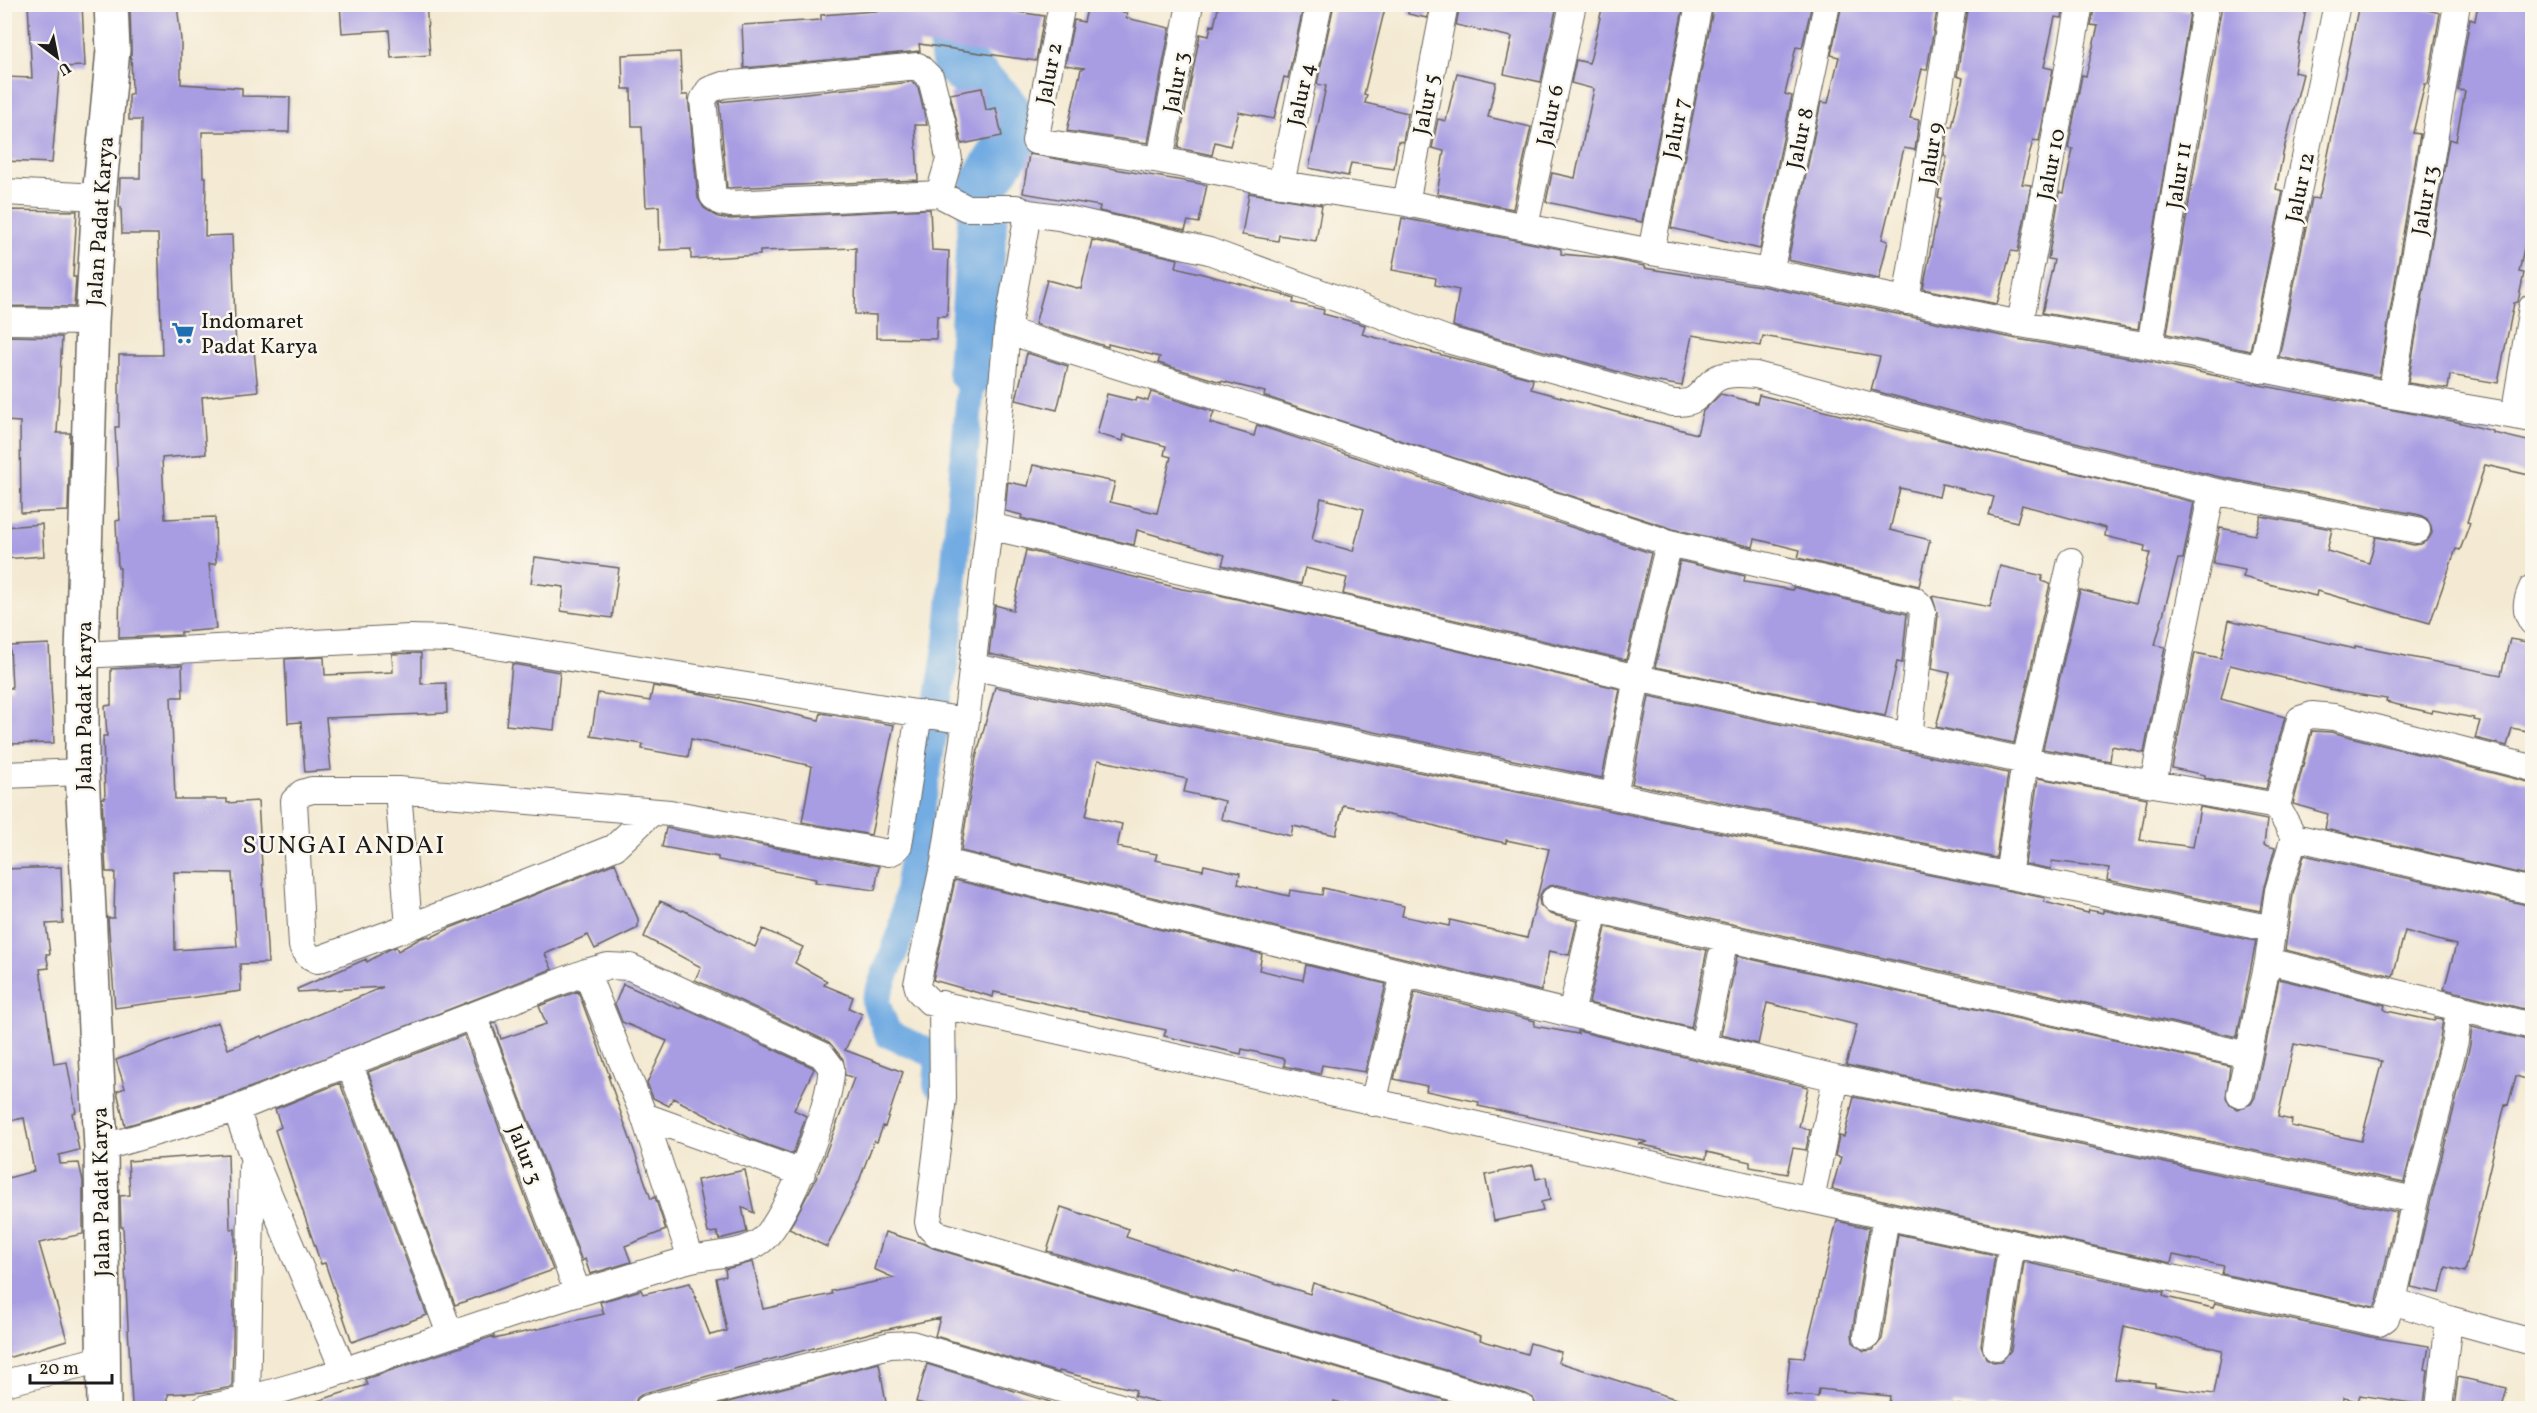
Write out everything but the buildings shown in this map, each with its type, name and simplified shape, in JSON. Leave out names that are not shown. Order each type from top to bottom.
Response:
[{"type":"street","name":"Jalan Padat Karya","points":[[104,1408],[101,1148],[82,772],[82,656],[92,322],[99,197],[113,50],[111,4]]},
{"type":"street","name":"Jalur 2","points":[[1062,4],[1035,141],[1160,160]]},
{"type":"street","name":"Jalur 3","points":[[1160,160],[1190,4]]},
{"type":"street","name":"Jalur 4","points":[[1281,184],[1319,4]]},
{"type":"street","name":"Jalur 5","points":[[1406,203],[1445,4]]},
{"type":"street","name":"Jalur 6","points":[[1525,226],[1573,4]]},
{"type":"street","name":"Jalur 7","points":[[1651,252],[1699,4]]},
{"type":"street","name":"Jalur 8","points":[[1770,272],[1827,4]]},
{"type":"street","name":"Jalur 9","points":[[1906,301],[1953,4]]},
{"type":"street","name":"Jalur 10","points":[[2020,324],[2079,4]]},
{"type":"street","name":"Jalur 11","points":[[2150,346],[2206,4]]},
{"type":"street","name":"Jalur 12","points":[[2261,370],[2337,4]]},
{"type":"street","name":"Jalur 13","points":[[2391,395],[2457,4]]},
{"type":"street","points":[[939,194],[949,160],[944,129],[931,79],[918,66],[723,85],[709,90],[703,100],[713,196],[721,202],[731,204],[939,194],[966,208],[1016,208],[1028,213],[1059,217],[1209,251],[1451,341],[1673,403],[1688,404],[1701,395],[1715,380],[1735,374],[1756,375],[1996,439],[2212,491],[2417,530]]},
{"type":"street","points":[[1160,160],[1281,184],[1406,203],[1651,252],[1770,272],[2020,324],[2150,346],[2261,370],[2523,418]]},
{"type":"street","points":[[4,192],[99,197]]},
{"type":"street","points":[[652,812],[615,847],[409,927],[317,960],[308,955],[302,946],[294,801],[302,793],[312,790],[398,790],[652,812],[889,853],[895,850],[899,845],[940,716],[974,667],[1007,331],[1028,213]]},
{"type":"street","points":[[2523,418],[2532,307]]},
{"type":"street","points":[[4,321],[92,322]]},
{"type":"street","points":[[1007,331],[1354,440],[1669,543],[1914,600],[1920,605],[1923,613],[1909,736]]},
{"type":"street","points":[[2523,418],[2532,372]]},
{"type":"street","points":[[2153,784],[2212,491]]},
{"type":"street","points":[[989,526],[1637,678],[2025,761],[2277,806]]},
{"type":"street","points":[[1614,796],[1637,678],[1669,543]]},
{"type":"street","points":[[2008,876],[2025,761],[2071,561]]},
{"type":"street","points":[[2532,588],[2526,601],[2527,613],[2532,622]]},
{"type":"street","points":[[82,656],[409,638],[451,639],[940,716]]},
{"type":"street","points":[[974,667],[2272,929]]},
{"type":"street","points":[[2240,1094],[2268,961],[2278,891],[2294,837],[2277,806],[2300,719],[2312,715],[2334,717],[2532,768]]},
{"type":"street","points":[[940,716],[944,862],[917,984],[919,991],[930,1002],[1373,1103],[2365,1321],[2379,1323],[2386,1318],[2393,1301],[2415,1200],[2456,1041],[2459,1008]]},
{"type":"street","points":[[4,775],[82,772]]},
{"type":"street","points":[[398,790],[409,927]]},
{"type":"street","points":[[2294,837],[2532,891]]},
{"type":"street","points":[[944,862],[1836,1078],[2415,1200]]},
{"type":"street","points":[[1554,900],[2248,1055]]},
{"type":"street","points":[[1571,1014],[1594,909]]},
{"type":"street","points":[[1703,1046],[1725,938]]},
{"type":"street","points":[[2268,961],[2532,1026]]},
{"type":"street","points":[[101,1148],[236,1109],[473,1015],[586,972],[608,966],[630,967],[822,1055],[831,1067],[830,1089],[802,1173],[774,1225],[759,1242],[745,1249],[691,1259],[578,1293],[344,1371],[247,1400],[205,1408]]},
{"type":"street","points":[[586,972],[644,1116],[691,1259]]},
{"type":"street","points":[[1373,1103],[1404,974]]},
{"type":"street","points":[[942,1004],[943,1098],[928,1222],[930,1228],[937,1234],[1522,1408]]},
{"type":"street","name":"Jalur 3","points":[[473,1015],[578,1293]]},
{"type":"street","points":[[349,1063],[450,1334]]},
{"type":"street","points":[[1811,1200],[1836,1078]]},
{"type":"street","points":[[236,1109],[253,1157],[344,1371]]},
{"type":"street","points":[[644,1116],[802,1173]]},
{"type":"street","points":[[247,1400],[253,1157]]},
{"type":"street","points":[[1867,1336],[1886,1216]]},
{"type":"street","points":[[1996,1347],[2012,1243]]},
{"type":"street","points":[[2393,1301],[2532,1342]]},
{"type":"street","points":[[2439,1408],[2449,1319]]},
{"type":"street","points":[[648,1408],[890,1345],[911,1344],[1063,1399],[1124,1408]]},
{"type":"street","points":[[4,1383],[103,1359]]},
{"type":"waterway","points":[[944,4],[949,13],[956,61],[996,99],[1008,114],[1013,140],[985,182],[972,370]]},
{"type":"waterway","points":[[937,1084],[939,1056],[888,1034],[875,1001],[901,934],[948,642],[972,370]]},
{"type":"place","name":"Indomaret Padat Karya","points":[[183,333]]},
{"type":"district","name":"SUNGAI ANDAI","points":[[344,844]]}]
